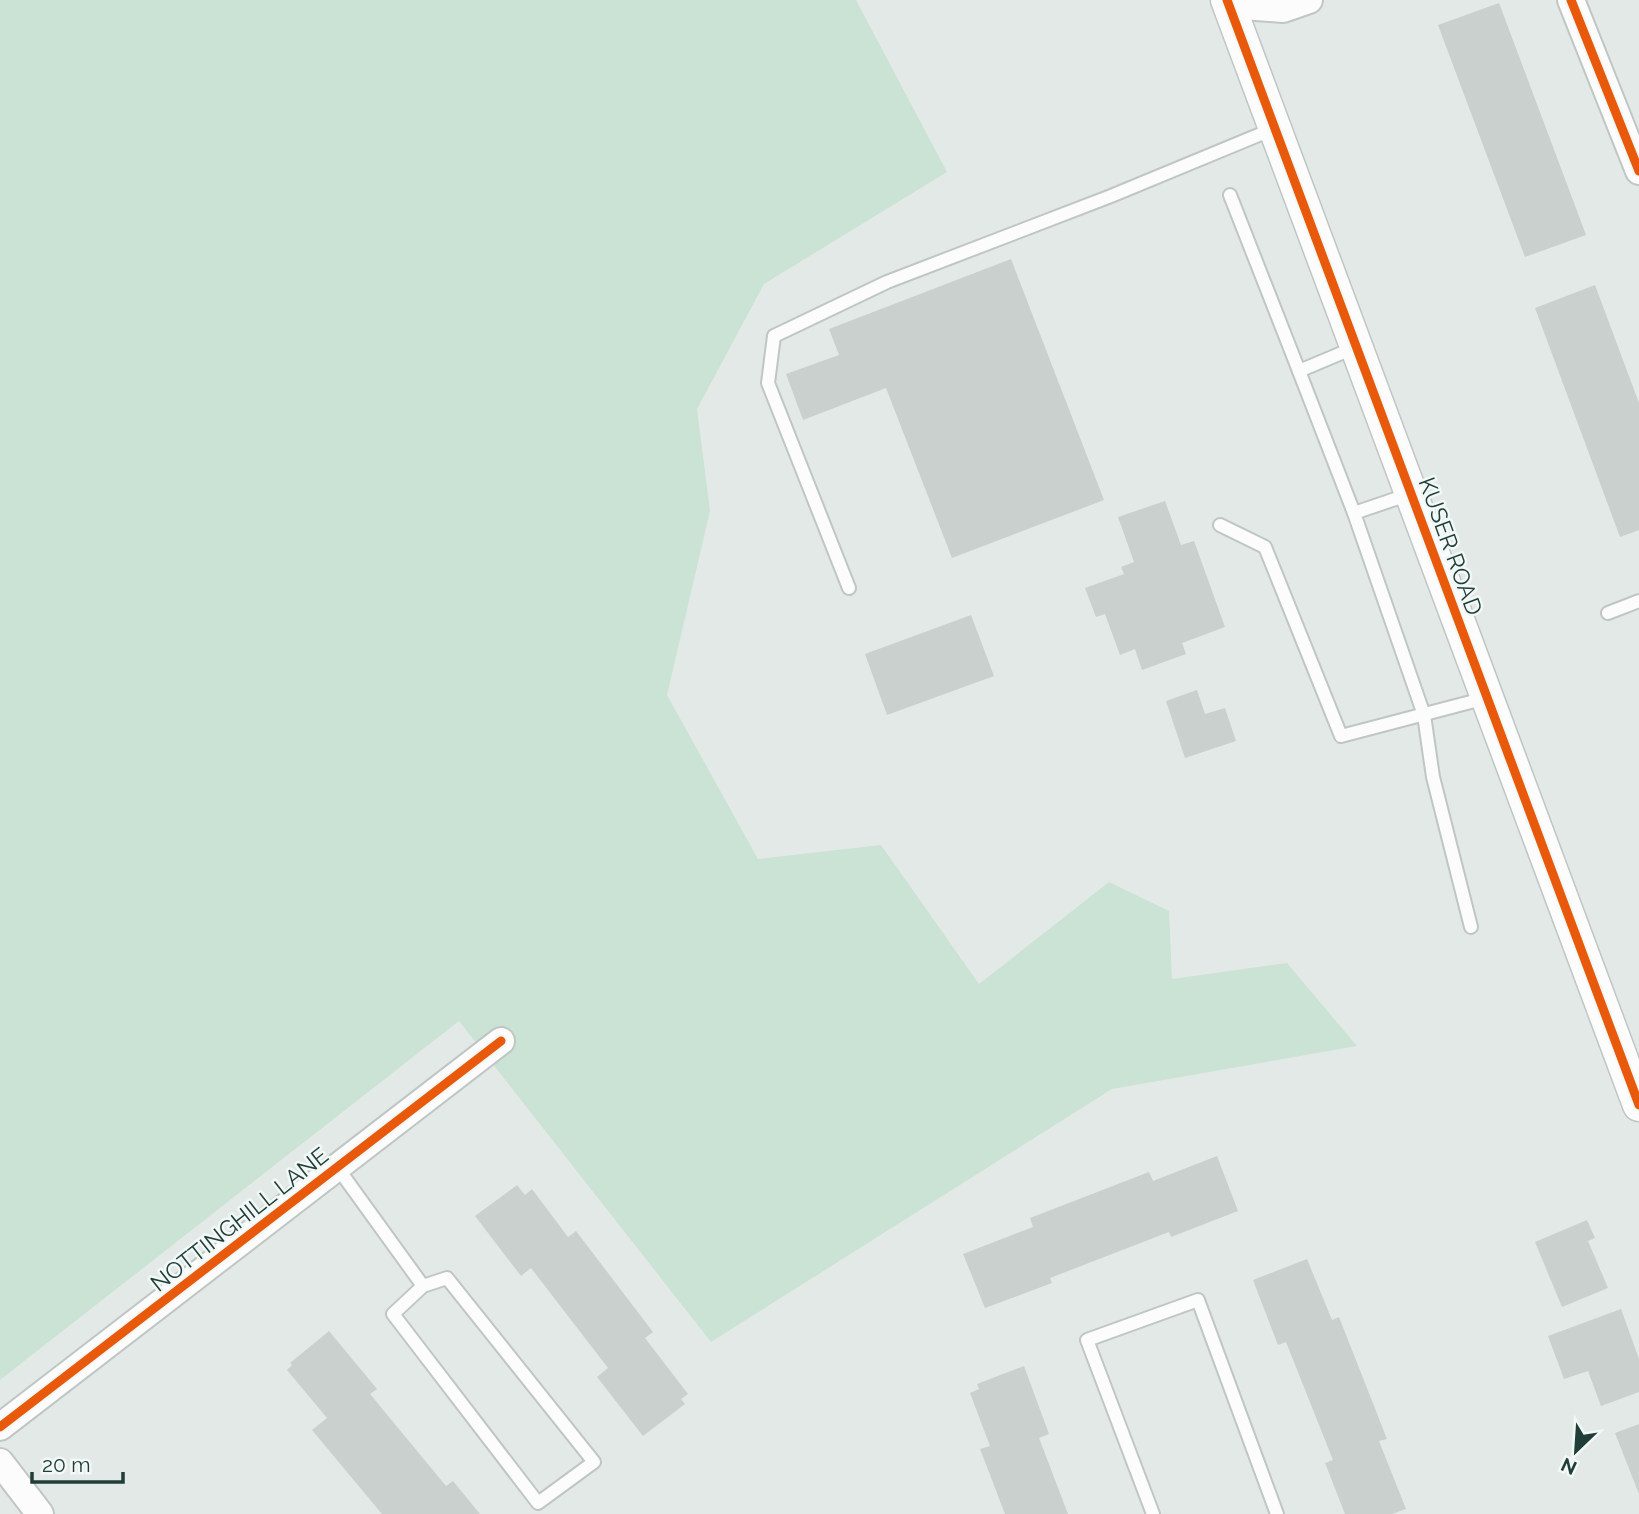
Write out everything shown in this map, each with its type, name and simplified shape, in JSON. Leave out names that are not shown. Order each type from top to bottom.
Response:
[{"type":"street","points":[[1230,2],[1283,9],[1309,0]]},
{"type":"street","points":[[1571,0],[1639,171]]},
{"type":"street","name":"KUSER ROAD","points":[[1230,2],[1273,129],[1487,698],[1628,1062],[1639,1105]]},
{"type":"street","name":"NOTTINGHILL LANE","points":[[0,1427],[501,1041]]},
{"type":"street","points":[[0,1462],[40,1514]]},
{"type":"lane","points":[[849,588],[768,383],[774,336],[887,282],[1111,196],[1273,129]]},
{"type":"lane","points":[[1230,195],[1354,513],[1424,715],[1433,777],[1471,927]]},
{"type":"lane","points":[[1299,371],[1356,347]]},
{"type":"lane","points":[[1354,513],[1411,494]]},
{"type":"lane","points":[[1220,525],[1265,547],[1341,736],[1487,698]]},
{"type":"lane","points":[[1608,613],[1639,601]]},
{"type":"lane","points":[[337,1167],[423,1286]]},
{"type":"lane","points":[[447,1278],[594,1462],[538,1503],[393,1314],[423,1286],[447,1278]]},
{"type":"lane","points":[[1153,1514],[1087,1340],[1198,1300],[1278,1514]]},
{"type":"green space","points":[[0,0],[856,0],[947,172],[764,284],[697,409],[710,511],[667,695],[758,859],[881,845],[979,984],[1109,882],[1169,911],[1172,979],[1287,963],[1357,1046],[1112,1089],[711,1342],[459,1021],[0,1380]]},
{"type":"building","points":[[1499,3],[1586,235],[1525,257],[1438,25]]},
{"type":"building","points":[[1011,259],[1104,500],[952,558],[886,388],[803,420],[786,374],[839,355],[829,329]]},
{"type":"building","points":[[1595,285],[1639,403],[1639,530],[1620,537],[1535,308]]},
{"type":"building","points":[[1165,501],[1181,545],[1194,541],[1225,627],[1182,643],[1186,654],[1142,670],[1135,649],[1120,655],[1105,614],[1096,617],[1085,588],[1124,574],[1121,567],[1134,562],[1118,517]]},
{"type":"building","points":[[971,615],[994,676],[887,715],[865,654]]},
{"type":"building","points":[[1197,690],[1205,714],[1225,708],[1236,741],[1185,758],[1166,701]]},
{"type":"building","points":[[1217,1156],[1238,1211],[1171,1237],[1169,1232],[1050,1278],[1052,1283],[985,1308],[963,1254],[1033,1227],[1030,1218],[1149,1172],[1153,1181]]},
{"type":"building","points":[[517,1185],[525,1195],[532,1189],[568,1237],[576,1231],[653,1332],[645,1338],[688,1394],[681,1399],[685,1404],[643,1436],[597,1377],[608,1368],[531,1268],[521,1276],[475,1216]]},
{"type":"building","points":[[1587,1220],[1595,1238],[1588,1241],[1608,1288],[1562,1307],[1535,1242]]},
{"type":"building","points":[[1307,1259],[1332,1320],[1339,1317],[1387,1439],[1379,1441],[1406,1509],[1392,1514],[1345,1514],[1325,1463],[1333,1460],[1286,1342],[1278,1345],[1253,1280]]},
{"type":"building","points":[[1621,1309],[1639,1359],[1639,1392],[1601,1406],[1588,1371],[1564,1379],[1548,1336]]},
{"type":"building","points":[[329,1331],[377,1389],[370,1394],[446,1486],[453,1481],[480,1514],[382,1514],[312,1430],[327,1418],[287,1370],[292,1365],[290,1363]]},
{"type":"building","points":[[1024,1366],[1049,1434],[1039,1438],[1068,1514],[1005,1514],[980,1449],[990,1446],[970,1393],[979,1389],[977,1384]]},
{"type":"building","points":[[1639,1424],[1639,1494],[1615,1433]]},
{"type":"cycle path","points":[[1227,0],[1639,1105]]},
{"type":"cycle path","points":[[1571,0],[1639,171]]},
{"type":"cycle path","points":[[0,1427],[501,1041]]}]
